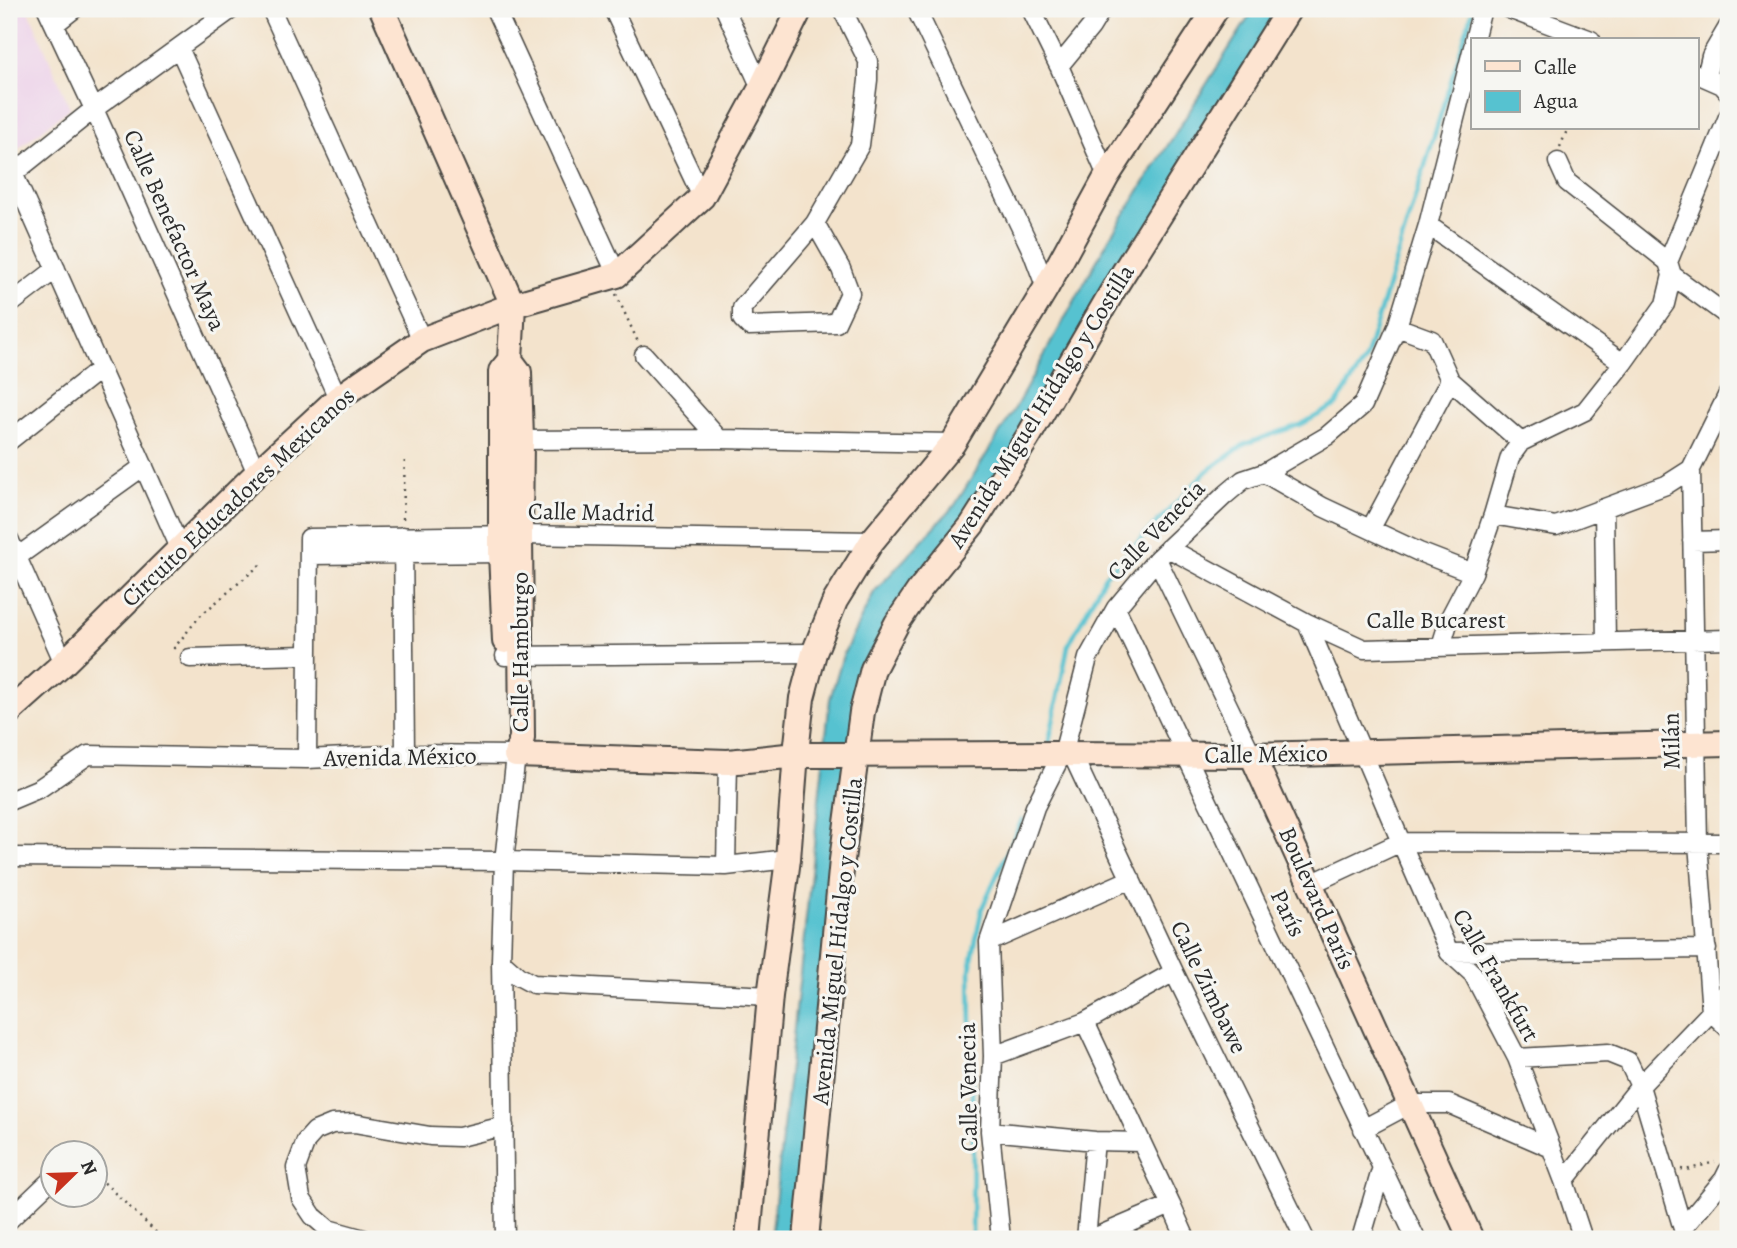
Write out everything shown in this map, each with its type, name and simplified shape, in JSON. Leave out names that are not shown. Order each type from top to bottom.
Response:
[{"type":"street","points":[[51,17],[75,9]]},
{"type":"street","points":[[180,548],[10,172],[232,9]]},
{"type":"street","points":[[271,9],[422,340]]},
{"type":"street","points":[[382,9],[513,305]]},
{"type":"street","points":[[495,9],[613,277]]},
{"type":"street","points":[[613,9],[702,197]]},
{"type":"street","points":[[724,9],[761,88]]},
{"type":"street","name":"Circuito Educadores Mexicanos","points":[[9,712],[64,663],[257,473],[338,398],[422,340],[513,305],[613,277],[702,197],[800,9]]},
{"type":"street","points":[[815,223],[841,270],[850,293],[836,323],[749,326],[742,319],[742,308],[815,223],[860,145],[868,61],[842,9]]},
{"type":"street","points":[[916,9],[1032,251],[1046,288]]},
{"type":"street","points":[[1031,9],[1107,176]]},
{"type":"street","points":[[1059,66],[1102,9]]},
{"type":"street","points":[[748,1239],[770,996],[800,755],[803,698],[814,653],[835,601],[872,541],[953,443],[1046,288],[1107,176],[1216,9]]},
{"type":"street","name":"Avenida Miguel Hidalgo y Costilla","points":[[806,1239],[842,860],[855,755],[873,669],[897,623],[920,589],[972,525],[1028,437],[1116,285],[1289,9]]},
{"type":"street","points":[[1475,38],[1482,9]]},
{"type":"street","points":[[1509,9],[1586,38]]},
{"type":"street","name":"Calle Benefactor Maya","points":[[51,17],[257,473]]},
{"type":"street","points":[[1713,82],[1711,56],[1728,27]]},
{"type":"street","points":[[179,48],[338,398]]},
{"type":"street","name":"Calle Venecia","points":[[1001,1239],[990,1131],[993,1056],[989,942],[1035,807],[1064,754],[1088,658],[1115,608],[1162,554],[1242,480],[1264,473],[1327,436],[1363,405],[1397,327],[1428,225],[1471,55]]},
{"type":"street","points":[[1441,646],[1450,617],[1473,573],[1510,457],[1521,442],[1585,411],[1665,304],[1670,268],[1727,124]]},
{"type":"street","points":[[1558,162],[1567,182],[1728,316]]},
{"type":"street","points":[[1428,225],[1623,363]]},
{"type":"street","points":[[9,305],[56,269]]},
{"type":"street","name":"Calle Hamburgo","points":[[513,305],[510,360],[519,372],[511,440],[513,656],[522,738],[516,755]]},
{"type":"street","points":[[1397,327],[1432,341],[1450,380],[1521,442]]},
{"type":"street","points":[[644,355],[719,439]]},
{"type":"street","points":[[9,441],[100,369]]},
{"type":"street","points":[[1371,528],[1450,380]]},
{"type":"street","points":[[1493,515],[1556,526],[1666,485],[1690,469],[1728,394]]},
{"type":"street","points":[[511,440],[719,439],[953,443]]},
{"type":"street","points":[[17,557],[144,466]]},
{"type":"street","name":"Milán","points":[[1690,469],[1698,843],[1711,1012]]},
{"type":"street","points":[[1264,473],[1323,507],[1419,552],[1473,573]]},
{"type":"street","points":[[1604,508],[1606,642]]},
{"type":"street","points":[[9,539],[64,663]]},
{"type":"street","points":[[1692,541],[1728,540]]},
{"type":"street","name":"Calle Madrid","points":[[308,654],[309,547],[872,541]]},
{"type":"street","points":[[403,545],[405,754]]},
{"type":"street","name":"Calle Bucarest","points":[[1162,554],[1364,649],[1728,639]]},
{"type":"street","name":"Boulevard París","points":[[1162,554],[1471,1239]]},
{"type":"street","name":"París","points":[[1115,608],[1416,1239]]},
{"type":"street","name":"Calle Frankfurt","points":[[1307,623],[1449,952],[1473,974],[1517,1058],[1583,1239]]},
{"type":"street","points":[[513,656],[814,653]]},
{"type":"street","points":[[190,658],[308,654],[307,759]]},
{"type":"street","name":"Calle México","points":[[800,755],[1185,756],[1728,743]]},
{"type":"street","name":"Avenida México","points":[[9,801],[40,788],[88,755],[307,759],[405,754],[516,755],[729,762],[800,755]]},
{"type":"street","name":"Calle Zimbawe","points":[[1064,754],[1130,879],[1305,1239]]},
{"type":"street","points":[[505,1239],[501,961],[504,861],[516,755]]},
{"type":"street","points":[[726,866],[729,762]]},
{"type":"street","points":[[1311,884],[1401,842],[1728,843]]},
{"type":"street","points":[[9,857],[504,861],[726,866],[788,859]]},
{"type":"street","points":[[989,942],[1130,879]]},
{"type":"street","points":[[1449,952],[1707,949]]},
{"type":"street","points":[[501,961],[518,976],[533,984],[770,996]]},
{"type":"street","points":[[993,1056],[1085,1022],[1174,972]]},
{"type":"street","points":[[1564,1181],[1640,1086],[1728,991]]},
{"type":"street","points":[[1711,1012],[1728,1028]]},
{"type":"street","points":[[1085,1022],[1186,1239]]},
{"type":"street","points":[[1517,1058],[1608,1053],[1628,1061],[1640,1086],[1685,1233]]},
{"type":"street","points":[[1363,1129],[1410,1104],[1449,1104],[1549,1147]]},
{"type":"street","points":[[363,1239],[328,1229],[313,1216],[301,1198],[296,1168],[306,1141],[315,1131],[332,1124],[354,1124],[430,1136],[459,1137],[504,1126]]},
{"type":"street","points":[[990,1131],[1095,1141],[1141,1142]]},
{"type":"street","points":[[1095,1141],[1088,1239],[1171,1205]]},
{"type":"street","points":[[1685,1233],[1724,1178],[1725,1166]]},
{"type":"street","points":[[1361,1239],[1382,1167]]},
{"type":"street","points":[[9,1220],[38,1192]]},
{"type":"path","points":[[1558,162],[1560,143],[1567,130]]},
{"type":"path","points":[[613,277],[644,355]]},
{"type":"path","points":[[403,545],[405,456]]},
{"type":"path","points":[[190,658],[174,648],[200,616],[261,564]]},
{"type":"path","points":[[1663,1163],[1686,1170],[1725,1166]]},
{"type":"path","points":[[108,1186],[163,1239]]},
{"type":"shaded area","points":[[9,9],[28,9],[70,108],[10,155],[9,152]]},
{"type":"water","points":[[1254,9],[1283,9],[1020,442],[882,638],[796,1239],[771,1239],[830,699],[843,655],[874,592],[955,505],[1014,410],[1110,237]]},
{"type":"waterway","points":[[1048,747],[1068,646],[1105,576],[1207,471],[1245,444],[1302,424],[1336,405],[1365,360],[1472,13]]},
{"type":"waterway","points":[[972,1239],[970,970],[982,908],[1022,820]]}]
